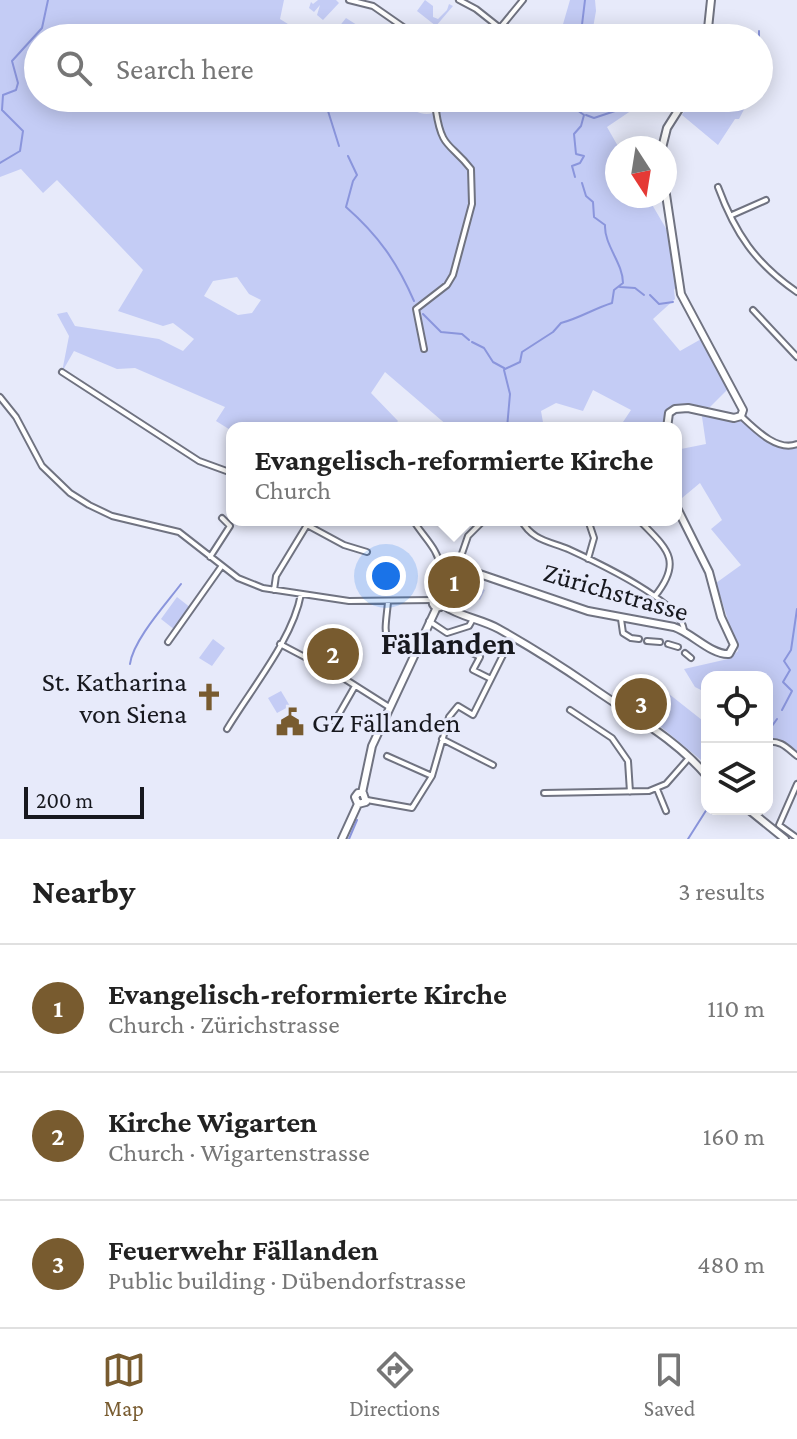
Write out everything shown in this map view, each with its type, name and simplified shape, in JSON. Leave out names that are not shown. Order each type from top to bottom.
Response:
[{"type":"main road","points":[[709,24],[710,0]]},
{"type":"main road","points":[[665,136],[677,112]]},
{"type":"main road","points":[[668,208],[681,294],[690,316],[743,410],[741,416],[730,417],[694,408],[679,408],[669,413],[668,422]]},
{"type":"main road","name":"Zürichstrasse","points":[[457,568],[477,571],[588,611],[684,630],[721,654],[729,654],[734,649],[733,641],[721,617],[709,572],[682,518]]},
{"type":"main road","points":[[358,804],[362,805],[367,800],[362,793],[369,753],[438,602],[447,573],[457,568]]},
{"type":"main road","points":[[438,602],[453,612],[512,637],[643,720],[701,769]]},
{"type":"main road","points":[[342,839],[358,804],[355,797],[362,793]]},
{"type":"main road","points":[[755,815],[785,839]]},
{"type":"street","points":[[349,0],[373,6],[397,24]]},
{"type":"street","points":[[459,0],[495,24]]},
{"type":"street","points":[[503,24],[523,0]]},
{"type":"street","points":[[424,349],[416,309],[447,285],[453,275],[466,233],[473,192],[471,169],[444,144],[437,112]]},
{"type":"street","points":[[718,187],[739,235],[760,262],[797,292]]},
{"type":"street","points":[[731,215],[766,200]]},
{"type":"street","points":[[753,310],[797,357]]},
{"type":"street","points":[[62,372],[199,461],[226,471]]},
{"type":"street","points":[[0,397],[16,417],[42,466],[70,493],[112,516],[179,532],[221,567],[250,584],[349,601],[438,602]]},
{"type":"street","points":[[741,416],[779,445],[789,447],[797,444]]},
{"type":"street","points":[[222,518],[226,522]]},
{"type":"street","points":[[210,557],[230,526]]},
{"type":"street","points":[[274,590],[276,576],[306,526]]},
{"type":"street","points":[[309,526],[334,540],[367,552]]},
{"type":"street","points":[[417,526],[437,550],[441,569],[447,573]]},
{"type":"street","points":[[457,568],[468,536],[478,526]]},
{"type":"street","points":[[526,526],[533,535],[588,559],[655,596],[683,622],[684,630]]},
{"type":"street","points":[[588,559],[594,543],[591,526]]},
{"type":"street","points":[[644,526],[670,558],[668,578],[655,596]]},
{"type":"street","points":[[168,642],[221,567]]},
{"type":"street","points":[[227,729],[280,644],[298,609],[301,594]]},
{"type":"street","points":[[388,602],[385,627],[388,641],[396,648],[414,653]]},
{"type":"street","points":[[429,621],[447,633],[469,626],[473,619]]},
{"type":"street","points":[[621,619],[623,633],[639,639]]},
{"type":"street","points":[[367,800],[412,808],[432,776],[449,717],[458,706],[473,715],[512,637]]},
{"type":"street","points":[[647,641],[660,642]]},
{"type":"street","points":[[280,644],[389,707]]},
{"type":"street","points":[[668,644],[678,647]]},
{"type":"street","points":[[462,648],[480,657],[473,670],[491,679]]},
{"type":"street","points":[[685,653],[691,658]]},
{"type":"street","points":[[335,721],[355,686]]},
{"type":"street","points":[[570,710],[609,736],[617,745],[628,761],[630,792]]},
{"type":"street","points":[[442,739],[493,765]]},
{"type":"street","points":[[773,741],[777,741],[797,756]]},
{"type":"street","points":[[387,756],[432,776]]},
{"type":"street","points":[[544,793],[657,789],[690,760]]},
{"type":"street","points":[[797,784],[779,825],[797,838]]},
{"type":"street","points":[[657,789],[666,811]]},
{"type":"shaded area","points":[[0,0],[284,0],[280,19],[288,24],[24,24],[24,112],[629,112],[607,127],[612,136],[605,136],[605,208],[654,208],[671,237],[678,284],[674,290],[675,299],[653,319],[680,351],[703,338],[729,388],[710,407],[679,408],[670,412],[668,422],[623,422],[631,410],[593,390],[583,411],[556,403],[541,411],[543,422],[443,422],[385,372],[371,393],[397,422],[226,422],[226,427],[216,421],[225,407],[135,368],[117,369],[74,351],[62,372],[69,336],[57,314],[67,312],[75,326],[159,339],[183,351],[194,339],[173,323],[163,326],[118,311],[143,270],[57,180],[43,193],[21,169],[0,177]],"holes":[[[237,277],[249,294],[261,300],[252,313],[238,315],[204,296],[213,281]]]},
{"type":"shaded area","points":[[318,0],[336,0],[339,3],[323,20],[317,15],[320,5],[314,12],[309,8],[311,2],[313,4]]},
{"type":"shaded area","points":[[425,0],[433,6],[433,17],[438,19],[449,4],[453,6],[438,24],[417,11]]},
{"type":"shaded area","points":[[570,0],[595,0],[594,24],[563,24]]},
{"type":"shaded area","points":[[346,18],[355,24],[341,24]]},
{"type":"shaded area","points":[[684,112],[743,112],[718,145],[682,115]]},
{"type":"shaded area","points":[[701,410],[730,417],[741,416],[776,443],[797,444],[797,756],[783,744],[773,743],[773,671],[701,671],[701,690],[695,687],[684,669],[728,659],[738,651],[716,583],[741,565],[711,529],[722,520],[700,483],[682,498],[682,449],[706,444]]},
{"type":"shaded area","points":[[462,572],[470,574],[469,585],[485,590],[480,600],[458,590],[453,600],[447,598],[449,578]]},
{"type":"shaded area","points":[[177,597],[191,608],[175,630],[161,619]]},
{"type":"shaded area","points":[[213,639],[225,648],[212,666],[199,658]]},
{"type":"shaded area","points":[[281,691],[290,706],[277,713],[268,698]]},
{"type":"shaded area","points":[[669,694],[701,719],[701,760],[649,717]]},
{"type":"waterway","points":[[43,24],[48,0]]},
{"type":"waterway","points":[[582,24],[585,0]]},
{"type":"waterway","points":[[0,163],[20,151],[23,131],[2,110],[3,95],[16,90],[18,83],[12,61],[24,48]]},
{"type":"waterway","points":[[328,112],[339,146]]},
{"type":"waterway","points":[[575,177],[572,166],[580,163],[584,156],[576,154],[574,134],[581,126],[584,115],[580,112]]},
{"type":"waterway","points":[[586,115],[594,118],[612,112]]},
{"type":"waterway","points":[[348,156],[357,175],[346,207],[386,250],[414,301]]},
{"type":"waterway","points":[[505,369],[520,362],[522,352],[553,332],[561,323],[612,303],[614,290],[623,283],[620,268],[607,240],[605,225],[594,217],[593,202],[586,196],[582,183]]},
{"type":"waterway","points":[[620,287],[635,288],[644,295]]},
{"type":"waterway","points":[[650,295],[659,304],[673,302]]},
{"type":"waterway","points":[[423,314],[441,332],[462,334],[469,340]]},
{"type":"waterway","points":[[472,342],[484,348],[493,362],[504,368]]},
{"type":"waterway","points":[[504,370],[510,394],[508,422]]},
{"type":"waterway","points":[[458,526],[458,536]]},
{"type":"waterway","points":[[130,664],[144,633],[181,584]]},
{"type":"waterway","points":[[782,710],[792,691],[783,682],[790,670],[784,661],[791,650],[797,609]]},
{"type":"waterway","points":[[773,725],[777,719]]},
{"type":"waterway","points":[[688,839],[703,815]]},
{"type":"waterway","points":[[349,839],[357,820]]},
{"type":"place","name":"Evangelisch-reformierte Kirche","points":[[454,582]]},
{"type":"place","name":"Kirche Wigarten","points":[[333,654]]},
{"type":"place","name":"St. Katharina von Siena","points":[[209,697]]},
{"type":"place","name":"Feuerwehr Fällanden","points":[[641,704]]},
{"type":"place","name":"GZ Fällanden","points":[[290,722]]},
{"type":"district","name":"Fällanden","points":[[448,643]]}]
